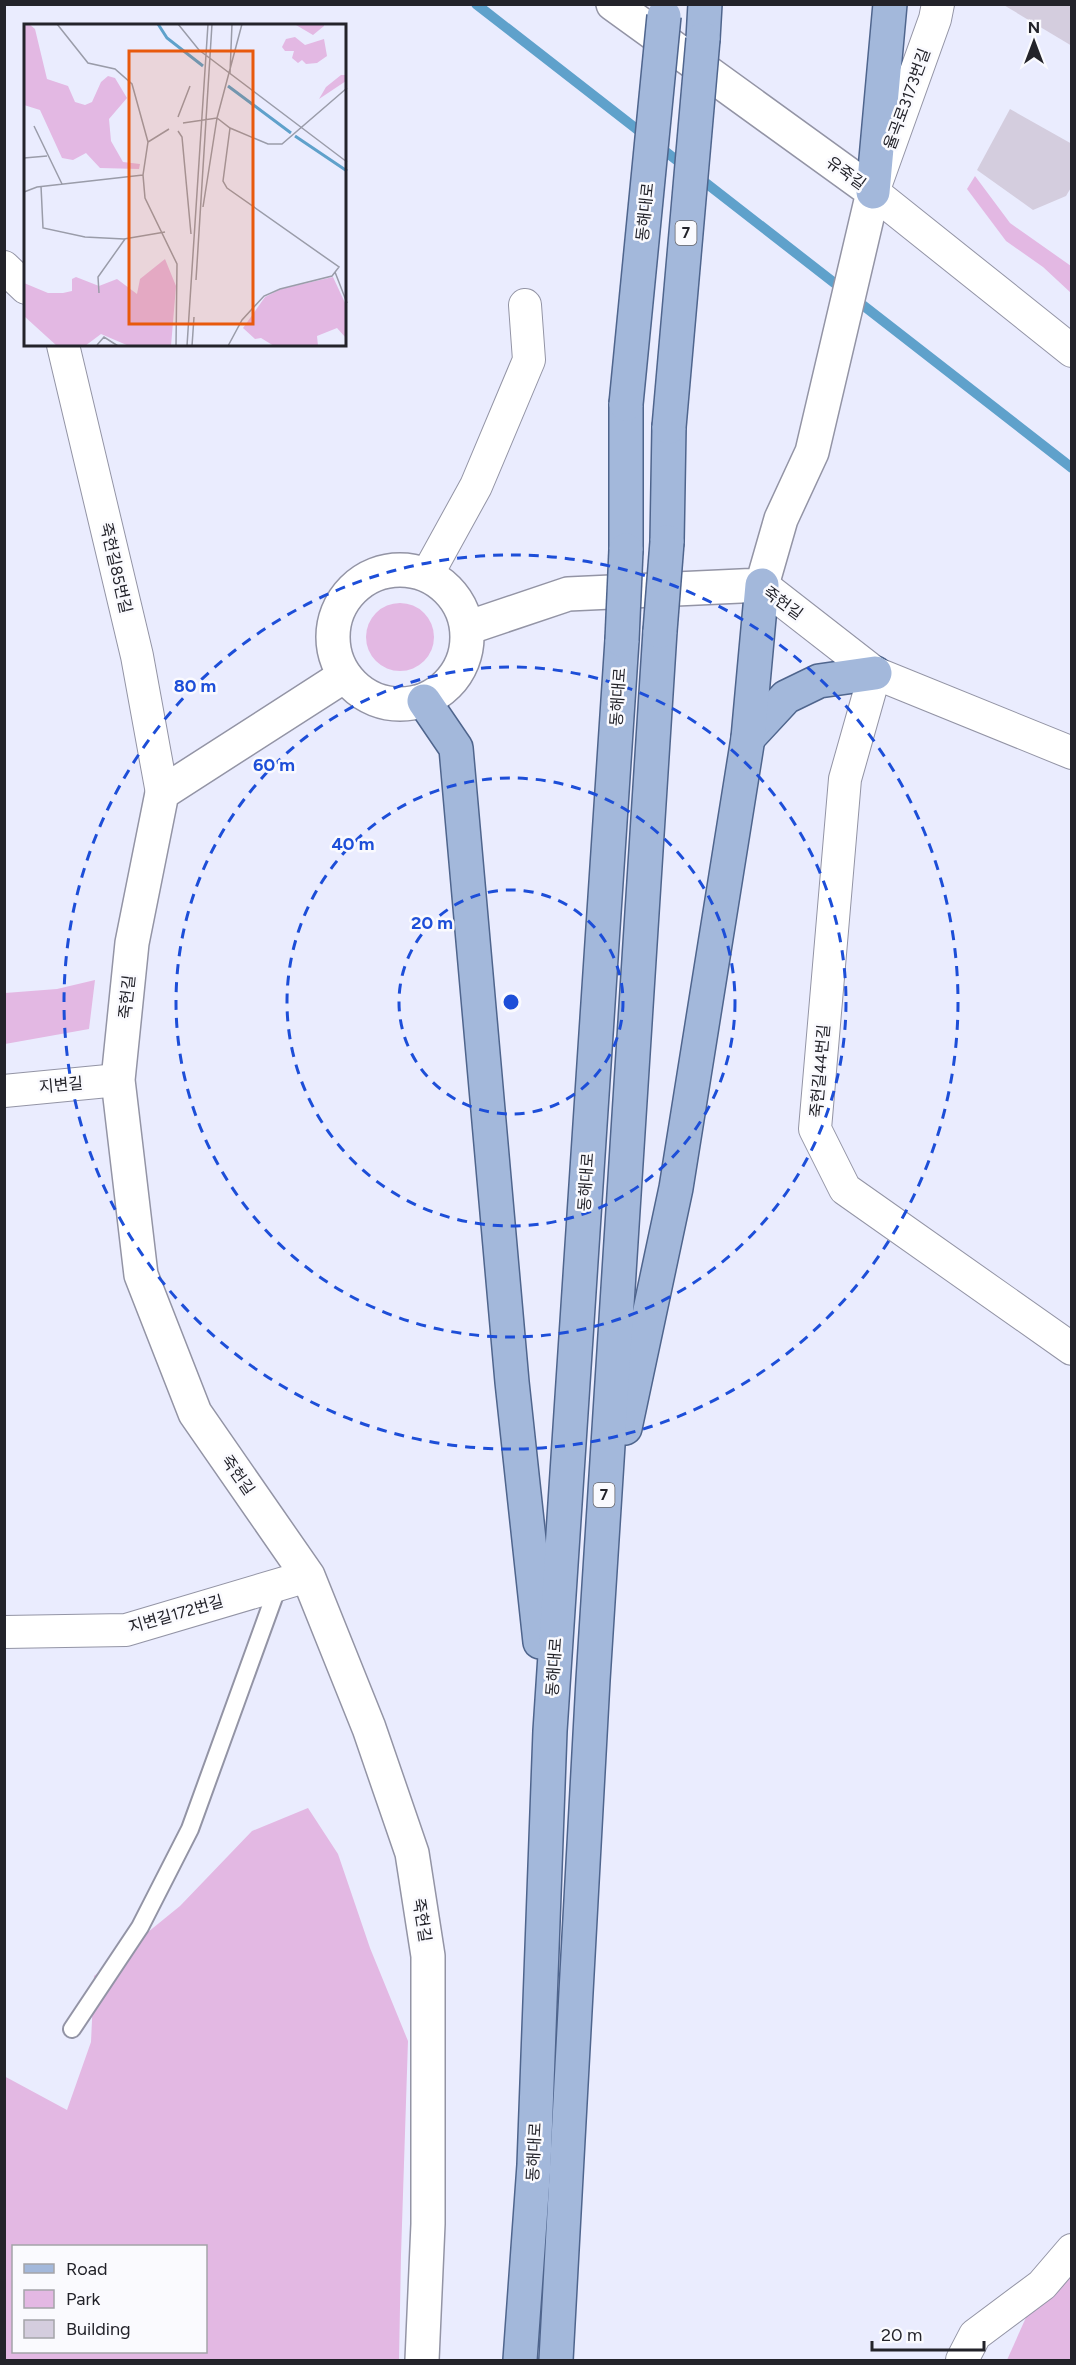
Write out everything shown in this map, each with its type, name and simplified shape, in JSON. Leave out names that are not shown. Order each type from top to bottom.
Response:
[{"type":"main road","name":"동해대로","points":[[556,2361],[601,1542],[667,542],[669,428],[705,4]]},
{"type":"main road","points":[[873,192],[890,4]]},
{"type":"main road","name":"동해대로","points":[[520,2361],[534,2165],[550,1731],[622,640],[626,550],[627,404],[664,10]]},
{"type":"main road","points":[[601,1542],[676,1188],[748,738],[762,585]]},
{"type":"main road","points":[[748,738],[786,697],[819,681],[875,673]]},
{"type":"main road","points":[[424,701],[456,748],[512,1382],[550,1731]]},
{"type":"street","name":"유죽길","points":[[613,4],[873,192],[1071,351]]},
{"type":"street","name":"율곡로3173번길","points":[[873,192],[935,19],[938,4]]},
{"type":"street","points":[[762,585],[781,519],[812,452],[873,192]]},
{"type":"street","points":[[4,267],[24,286]]},
{"type":"street","points":[[427,575],[476,486],[529,360],[525,305]]},
{"type":"street","name":"죽헌길85번길","points":[[63,346],[137,656],[162,793]]},
{"type":"street","points":[[404,570],[427,575],[446,588],[461,606],[467,628],[467,651],[459,672],[444,689],[424,701],[401,705],[378,702],[359,692],[344,676],[334,656],[332,635],[336,614],[347,595],[363,580],[383,571],[404,570]]},
{"type":"street","name":"죽헌길","points":[[467,628],[568,594],[762,585],[875,673],[1071,753]]},
{"type":"street","name":"죽헌길44번길","points":[[875,673],[845,778],[814,1129],[845,1189],[1071,1349]]},
{"type":"street","points":[[162,793],[344,676]]},
{"type":"street","name":"죽헌길","points":[[162,793],[132,943],[118,1080],[141,1275],[195,1413],[293,1581],[369,1728],[412,1853],[428,1956],[428,2224],[422,2361]]},
{"type":"street","name":"지변길","points":[[4,1090],[118,1080]]},
{"type":"street","name":"지변길172번길","points":[[4,1632],[126,1630],[293,1581]]},
{"type":"street","points":[[962,2361],[975,2335],[1042,2285],[1071,2250]]},
{"type":"lane","points":[[72,2029],[140,1927],[190,1829],[293,1581]]},
{"type":"green space","points":[[975,176],[1010,223],[1071,266],[1071,293],[1043,267],[1006,241],[967,189]]},
{"type":"green space","points":[[400,603],[413,606],[424,613],[431,624],[434,637],[431,650],[424,661],[413,668],[400,671],[387,668],[376,661],[369,650],[366,637],[369,624],[376,613],[387,606]]},
{"type":"green space","points":[[95,980],[89,1029],[5,1044],[5,993],[57,989]]},
{"type":"green space","points":[[308,1808],[338,1854],[370,1948],[408,2041],[399,2360],[5,2360],[4,2076],[67,2110],[91,2042],[94,1976],[180,1906],[252,1831]]},
{"type":"green space","points":[[1071,2263],[1071,2360],[1007,2360],[1028,2313]]},
{"type":"building","points":[[1002,4],[1072,4],[1072,46]]},
{"type":"building","points":[[1010,109],[1072,144],[1072,186],[1066,196],[1033,210],[977,170]]},
{"type":"waterway","points":[[476,4],[1072,468]]}]
